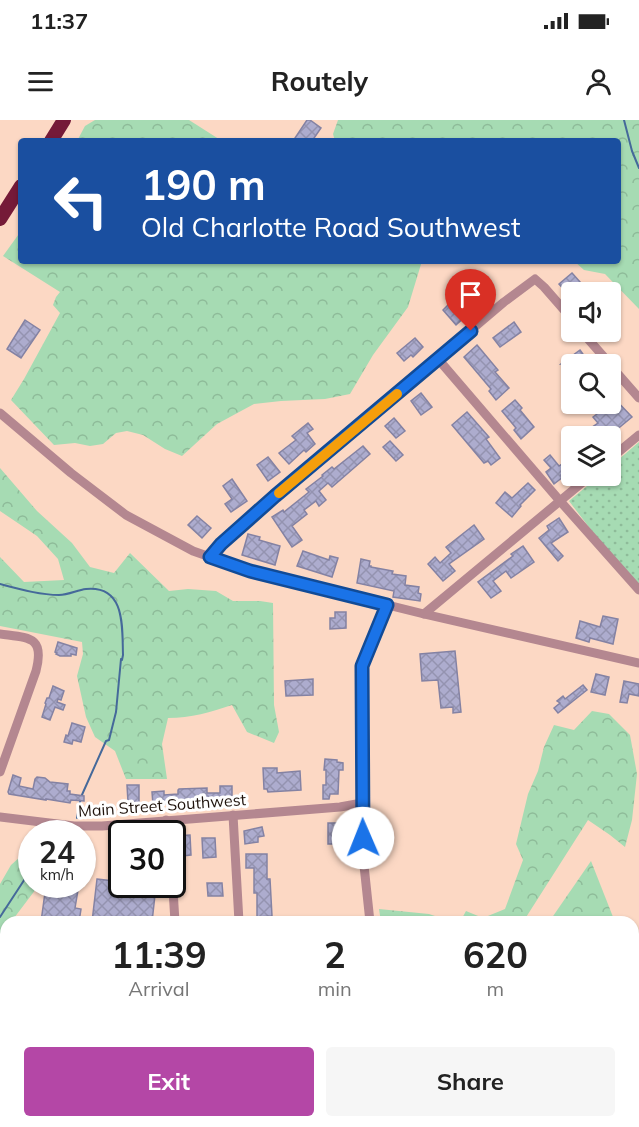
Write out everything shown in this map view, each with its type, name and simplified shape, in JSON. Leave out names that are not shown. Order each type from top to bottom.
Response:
[{"type":"highway","points":[[53,138],[64,120]]},
{"type":"highway","points":[[0,219],[18,191]]},
{"type":"street","points":[[210,557],[221,544],[275,496],[504,302],[535,279],[561,306]]},
{"type":"street","points":[[590,342],[601,354]]},
{"type":"street","points":[[438,359],[639,590]]},
{"type":"street","points":[[621,378],[639,398]]},
{"type":"street","points":[[0,413],[71,473],[126,515],[193,551],[250,571],[639,663]]},
{"type":"street","points":[[621,450],[639,435]]},
{"type":"street","points":[[424,614],[578,486]]},
{"type":"street","points":[[369,916],[363,856],[362,666],[387,605]]},
{"type":"street","points":[[0,634],[26,638],[34,642],[39,649],[36,671],[0,772]]},
{"type":"street","name":"Main Street Southwest","points":[[166,820],[340,807],[362,803]]},
{"type":"street","points":[[233,815],[239,916]]},
{"type":"street","name":"Main Street Southwest","points":[[0,818],[74,826],[108,825]]},
{"type":"street","points":[[174,898],[175,916]]},
{"type":"green space","points":[[95,120],[189,120],[217,138],[79,138],[85,126]]},
{"type":"green space","points":[[338,120],[639,120],[639,309],[621,290],[621,282],[613,282],[605,274],[584,270],[577,264],[621,264],[621,138],[334,138],[333,134]]},
{"type":"green space","points":[[18,235],[18,264],[421,264],[408,307],[373,355],[350,394],[325,399],[254,404],[217,424],[182,456],[165,449],[143,435],[127,431],[116,433],[103,444],[54,445],[11,400],[60,313],[53,305],[60,292],[3,256]]},
{"type":"green space","points":[[639,442],[639,590],[569,501],[587,486],[621,486],[621,457]]},
{"type":"green space","points":[[0,468],[37,511],[72,543],[90,567],[114,573],[130,553],[169,591],[188,589],[216,591],[233,601],[273,603],[274,705],[279,732],[274,743],[247,732],[232,705],[201,714],[168,718],[162,744],[167,779],[126,779],[115,751],[95,737],[86,717],[77,676],[83,654],[82,642],[0,626],[0,557],[24,582],[64,580],[58,559],[37,536],[0,511]]},
{"type":"green space","points":[[592,711],[609,714],[630,735],[637,774],[632,820],[625,847],[588,820],[527,916],[488,916],[505,909],[523,860],[516,844],[528,794],[554,725],[574,730]]},
{"type":"green space","points":[[18,859],[18,898],[29,898],[16,916],[0,916],[0,884],[11,865]]},
{"type":"green space","points":[[591,861],[613,916],[553,916]]},
{"type":"green space","points":[[379,909],[435,916],[380,916]]},
{"type":"green space","points":[[466,911],[478,916],[463,916]]},
{"type":"building","points":[[307,120],[321,128],[314,138],[295,138]]},
{"type":"building","points":[[572,273],[580,282],[561,282]]},
{"type":"building","points":[[453,300],[467,315],[456,325],[443,310]]},
{"type":"building","points":[[25,320],[40,330],[21,358],[7,349]]},
{"type":"building","points":[[514,322],[521,332],[500,347],[493,338]]},
{"type":"building","points":[[415,338],[423,347],[413,357],[411,355],[404,361],[397,353]]},
{"type":"building","points":[[477,345],[498,370],[495,372],[509,388],[496,400],[489,391],[491,389],[464,357]]},
{"type":"building","points":[[421,393],[432,407],[421,415],[411,401]]},
{"type":"building","points":[[515,400],[534,427],[521,439],[514,430],[516,428],[502,411]]},
{"type":"building","points":[[621,406],[632,417],[621,426],[594,426],[598,423],[593,417],[597,414],[621,414]]},
{"type":"building","points":[[467,412],[489,437],[486,439],[500,458],[491,465],[488,461],[484,463],[452,425]]},
{"type":"building","points":[[394,418],[405,431],[396,438],[385,426]]},
{"type":"building","points":[[308,423],[313,429],[307,433],[315,444],[306,452],[304,450],[289,464],[279,453],[296,440],[292,436]]},
{"type":"building","points":[[390,441],[403,455],[396,461],[383,447]]},
{"type":"building","points":[[363,446],[370,454],[332,487],[328,483],[319,491],[326,500],[319,506],[316,501],[304,510],[307,514],[292,526],[302,540],[292,547],[272,517],[283,510],[284,512],[309,492],[306,489],[322,475],[332,467],[334,469]]},
{"type":"building","points":[[550,455],[559,466],[561,465],[561,479],[554,484],[546,472],[551,468],[544,460]]},
{"type":"building","points":[[268,457],[280,472],[268,481],[257,465]]},
{"type":"building","points":[[232,479],[247,501],[231,512],[225,504],[232,499],[223,486]]},
{"type":"building","points":[[528,483],[535,490],[512,517],[496,503],[505,492],[512,498]]},
{"type":"building","points":[[197,516],[211,528],[202,538],[188,525]]},
{"type":"building","points":[[559,518],[568,532],[551,543],[563,556],[558,561],[539,538],[549,530],[547,526]]},
{"type":"building","points":[[474,525],[484,539],[449,564],[455,571],[443,581],[428,564],[435,557],[440,563],[451,553],[446,547]]},
{"type":"building","points":[[248,534],[280,546],[275,565],[242,555]]},
{"type":"building","points":[[523,546],[534,562],[511,578],[506,571],[493,581],[501,591],[491,598],[478,582]]},
{"type":"building","points":[[303,551],[329,560],[330,556],[338,558],[332,577],[297,566]]},
{"type":"building","points":[[361,559],[370,561],[369,566],[371,567],[406,576],[405,585],[419,587],[420,601],[393,597],[394,591],[357,583]]},
{"type":"building","points":[[335,612],[346,612],[346,628],[330,629],[330,618],[335,618]]},
{"type":"building","points":[[603,616],[618,619],[613,644],[590,638],[589,642],[576,638],[580,621],[600,627]]},
{"type":"building","points":[[58,642],[77,648],[76,655],[56,654]]},
{"type":"building","points":[[455,651],[461,712],[453,713],[453,707],[441,708],[438,680],[422,681],[420,654]]},
{"type":"building","points":[[596,674],[609,677],[605,695],[591,692]]},
{"type":"building","points":[[313,679],[313,695],[286,696],[285,681]]},
{"type":"building","points":[[624,681],[639,684],[639,696],[629,694],[627,703],[620,702]]},
{"type":"building","points":[[583,685],[587,690],[558,713],[554,708],[560,703],[557,701],[563,696],[565,699]]},
{"type":"building","points":[[53,686],[64,691],[61,700],[58,699],[57,702],[65,705],[63,710],[55,707],[50,720],[42,717],[45,703]]},
{"type":"building","points":[[72,723],[85,727],[81,742],[73,740],[72,744],[64,742]]},
{"type":"building","points":[[325,759],[343,763],[343,770],[339,770],[338,794],[330,794],[329,799],[323,799],[323,785],[326,785]]},
{"type":"building","points":[[263,768],[277,768],[277,773],[300,771],[301,790],[268,792],[264,789]]},
{"type":"building","points":[[13,775],[21,778],[19,786],[33,789],[37,777],[45,778],[50,782],[68,784],[67,791],[70,791],[70,794],[84,796],[84,801],[71,800],[70,803],[9,794]]},
{"type":"building","points":[[127,785],[139,785],[139,804],[128,802]]},
{"type":"building","points":[[220,786],[232,786],[232,801],[184,800],[184,802],[153,805],[152,792],[164,791],[164,795],[178,794],[179,789],[207,788],[207,793],[220,793]]},
{"type":"building","points":[[328,823],[341,823],[339,844],[328,844]]},
{"type":"building","points":[[262,827],[264,836],[258,837],[258,842],[245,844],[244,831]]},
{"type":"building","points":[[186,835],[190,835],[191,855],[186,856]]},
{"type":"building","points":[[202,838],[215,838],[216,857],[203,858]]},
{"type":"building","points":[[246,854],[267,854],[267,879],[270,879],[272,916],[257,916],[254,868],[246,868]]},
{"type":"building","points":[[97,879],[108,880],[108,898],[155,898],[153,916],[93,916]]},
{"type":"building","points":[[207,883],[222,883],[223,896],[208,896]]},
{"type":"building","points":[[44,898],[77,898],[75,908],[81,909],[80,916],[42,916]]},
{"type":"waterway","points":[[624,120],[639,168]]},
{"type":"waterway","points":[[0,584],[52,595],[86,589],[99,590],[109,594],[119,610],[123,655],[116,712],[109,740],[106,741],[81,797],[77,818]]},
{"type":"waterway","points":[[1,916],[18,889]]},
{"type":"slow traffic","points":[[279,493],[397,394]]},
{"type":"route","points":[[363,838],[362,666],[387,605],[250,571],[210,557],[221,544],[275,496],[471,331]]}]
